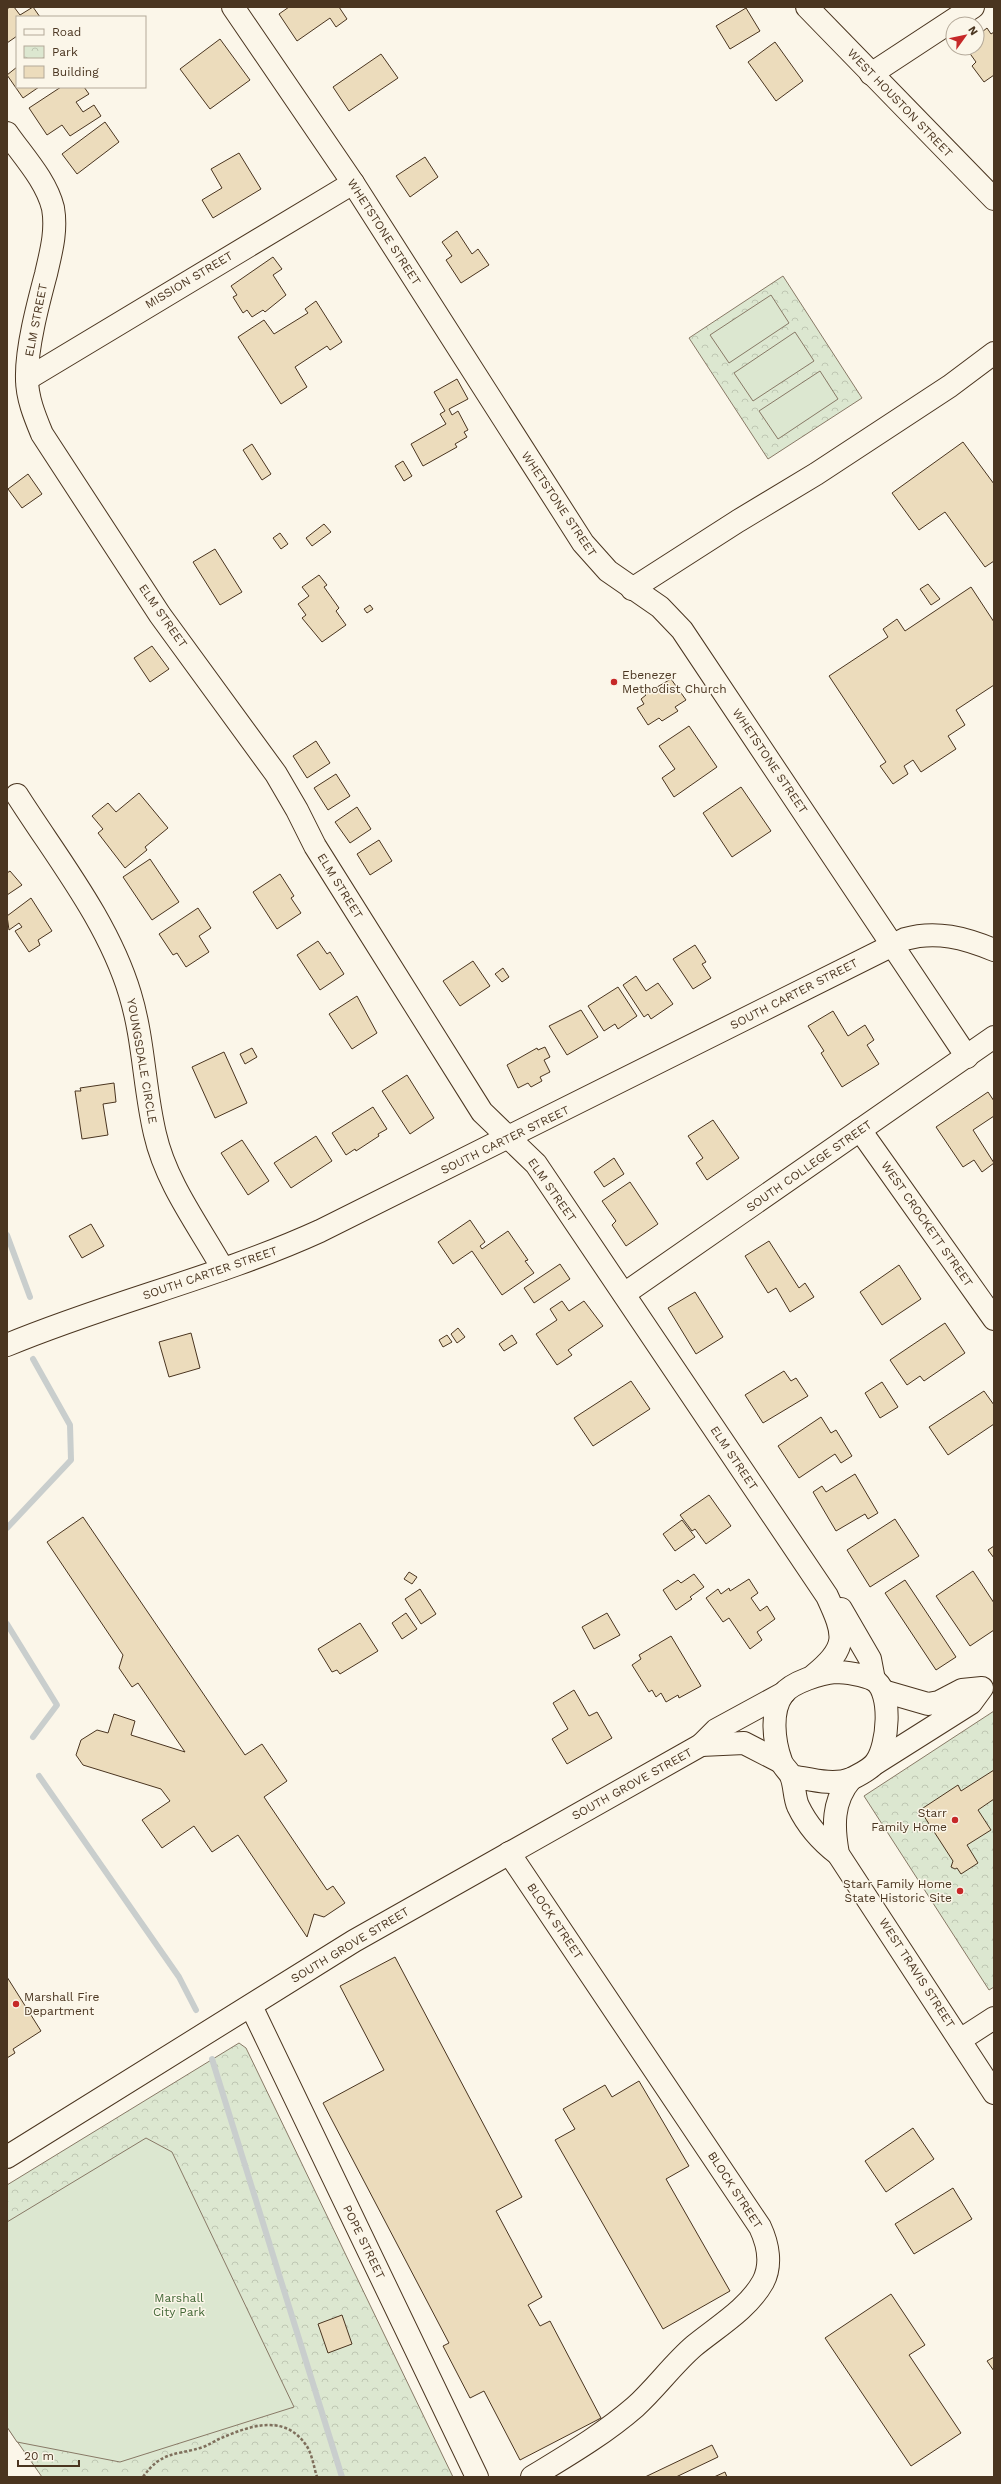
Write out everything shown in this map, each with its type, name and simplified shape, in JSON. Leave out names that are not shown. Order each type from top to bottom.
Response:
[{"type":"street","name":"WHETSTONE STREET","points":[[233,7],[353,183],[570,523],[608,571],[660,607],[682,630],[967,1057]]},
{"type":"street","name":"WEST HOUSTON STREET","points":[[807,7],[994,199]]},
{"type":"street","points":[[871,74],[973,7]]},
{"type":"street","name":"ELM STREET","points":[[7,133],[42,182],[52,208],[55,223],[54,239],[42,291],[27,379],[37,421],[53,453],[160,615],[276,774],[291,798],[315,846],[482,1112],[511,1138],[536,1164],[827,1596],[839,1626],[840,1644],[833,1658],[814,1675]]},
{"type":"street","name":"MISSION STREET","points":[[27,379],[353,183]]},
{"type":"street","points":[[632,589],[738,521],[816,474],[950,386],[994,353]]},
{"type":"street","name":"YOUNGSDALE CIRCLE","points":[[16,795],[93,914],[114,953],[130,994],[135,1015],[151,1114],[160,1152],[168,1172],[223,1269]]},
{"type":"street","name":"SOUTH CARTER STREET","points":[[7,1345],[52,1326],[266,1254],[320,1231],[511,1138],[892,945],[918,935],[932,935],[960,938],[994,950]]},
{"type":"street","name":"SOUTH COLLEGE STREET","points":[[624,1294],[994,1037]]},
{"type":"street","name":"WEST CROCKETT STREET","points":[[860,1130],[994,1319]]},
{"type":"street","name":"ELM STREET","points":[[827,1596],[841,1609],[870,1659],[878,1685]]},
{"type":"street","points":[[843,1672],[928,1704],[939,1702],[962,1690],[988,1684],[971,1703],[851,1779],[822,1782],[786,1769],[774,1725],[777,1709],[784,1693],[814,1675],[843,1672]]},
{"type":"street","points":[[876,1763],[887,1726],[878,1685]]},
{"type":"street","name":"SOUTH GROVE STREET","points":[[7,2157],[354,1941],[701,1746],[716,1730],[784,1693]]},
{"type":"street","name":"SOUTH GROVE STREET","points":[[701,1746],[744,1743],[786,1769]]},
{"type":"street","name":"WEST TRAVIS STREET","points":[[786,1769],[798,1805],[821,1841],[838,1854],[994,2093]]},
{"type":"street","name":"WEST TRAVIS STREET","points":[[838,1854],[834,1828],[834,1816],[840,1794],[851,1779]]},
{"type":"street","name":"BLOCK STREET","points":[[510,1853],[760,2227],[767,2241],[768,2256],[763,2282],[752,2298],[692,2347],[650,2392],[617,2422],[532,2477]]},
{"type":"street","name":"POPE STREET","points":[[251,2006],[477,2477]]},
{"type":"street","points":[[960,2040],[994,2018]]},
{"type":"path","points":[[143,2477],[150,2466],[163,2456],[203,2447],[219,2438],[261,2424],[288,2427],[307,2446],[317,2477]]},
{"type":"green space","points":[[783,276],[862,398],[768,459],[689,338]]},
{"type":"green space","points":[[771,295],[789,323],[729,363],[710,335]]},
{"type":"green space","points":[[795,332],[814,361],[753,401],[734,373]]},
{"type":"green space","points":[[820,371],[838,399],[778,439],[759,411]]},
{"type":"green space","name":"Starr Family Home State Historic Site","points":[[994,1711],[994,1987],[989,1990],[864,1796]]},
{"type":"green space","name":"Marshall City Park","points":[[239,2043],[246,2048],[453,2477],[42,2477],[7,2427],[7,2185]]},
{"type":"green space","points":[[146,2138],[172,2152],[294,2407],[120,2462],[17,2442],[7,2427],[7,2222]]},
{"type":"building","points":[[14,7],[20,15],[33,7],[39,16],[16,16],[16,37],[7,43],[7,9]]},
{"type":"building","points":[[289,7],[339,7],[347,19],[336,27],[330,18],[297,41],[279,14]]},
{"type":"building","points":[[746,8],[760,31],[730,49],[716,26]]},
{"type":"building","points":[[987,28],[991,34],[994,32],[994,75],[984,82],[972,66],[976,62],[972,56],[985,56],[985,30]]},
{"type":"building","points":[[220,39],[250,80],[210,109],[180,69]]},
{"type":"building","points":[[775,42],[803,81],[776,101],[748,62]]},
{"type":"building","points":[[381,54],[398,78],[349,111],[333,87]]},
{"type":"building","points":[[16,68],[16,88],[7,75]]},
{"type":"building","points":[[16,88],[38,88],[23,98]]},
{"type":"building","points":[[59,88],[85,88],[89,94],[76,102],[83,112],[94,105],[101,116],[70,136],[62,125],[47,135],[29,108]]},
{"type":"building","points":[[105,122],[119,142],[77,174],[62,154]]},
{"type":"building","points":[[239,153],[261,189],[213,218],[202,200],[222,188],[211,169]]},
{"type":"building","points":[[425,157],[438,177],[410,197],[396,176]]},
{"type":"building","points":[[457,231],[472,254],[478,249],[489,265],[461,283],[446,260],[452,256],[442,242]]},
{"type":"building","points":[[273,257],[282,269],[273,275],[286,295],[265,312],[263,310],[252,317],[247,310],[243,313],[233,297],[237,295],[231,286]]},
{"type":"building","points":[[316,301],[342,342],[330,350],[327,346],[295,367],[307,387],[281,404],[238,337],[264,320],[274,334],[308,313],[305,309]]},
{"type":"building","points":[[457,379],[468,399],[449,409],[452,415],[458,411],[468,430],[464,432],[467,437],[455,444],[457,447],[423,466],[411,444],[446,424],[440,414],[445,411],[434,392]]},
{"type":"building","points":[[963,442],[994,484],[994,561],[985,567],[945,512],[919,530],[892,493]]},
{"type":"building","points":[[252,444],[271,474],[262,480],[243,450]]},
{"type":"building","points":[[403,461],[412,476],[404,481],[395,466]]},
{"type":"building","points":[[28,474],[42,494],[22,508],[8,489]]},
{"type":"building","points":[[324,524],[331,532],[312,546],[306,538]]},
{"type":"building","points":[[280,533],[288,544],[281,549],[273,538]]},
{"type":"building","points":[[215,549],[242,592],[220,605],[193,562]]},
{"type":"building","points":[[319,575],[327,585],[324,587],[339,608],[336,611],[346,625],[322,642],[302,618],[306,615],[298,604],[309,596],[302,587]]},
{"type":"building","points":[[928,584],[940,599],[931,605],[920,589]]},
{"type":"building","points":[[971,587],[994,622],[994,685],[956,710],[965,725],[948,736],[956,749],[921,772],[913,760],[904,766],[908,774],[893,784],[880,766],[886,762],[829,676],[888,637],[883,629],[897,619],[905,631]]},
{"type":"building","points":[[370,605],[373,609],[367,613],[364,609]]},
{"type":"building","points":[[152,646],[169,669],[150,682],[134,658]]},
{"type":"building","points":[[671,679],[686,700],[675,707],[678,711],[662,721],[659,718],[648,725],[637,708],[644,704],[641,699],[646,695],[645,694]]},
{"type":"building","points":[[689,726],[717,767],[674,797],[662,778],[675,769],[659,746]]},
{"type":"building","points":[[316,741],[330,763],[307,778],[293,756]]},
{"type":"building","points":[[336,774],[350,796],[328,810],[314,788]]},
{"type":"building","points":[[741,787],[771,831],[732,857],[703,813]]},
{"type":"building","points":[[139,793],[168,828],[145,847],[147,850],[125,868],[98,833],[103,829],[92,816],[108,803],[116,812]]},
{"type":"building","points":[[357,807],[371,829],[350,843],[335,822]]},
{"type":"building","points":[[379,840],[392,861],[370,875],[357,854]]},
{"type":"building","points":[[150,859],[179,902],[152,920],[123,877]]},
{"type":"building","points":[[10,871],[22,885],[7,895],[7,873]]},
{"type":"building","points":[[280,874],[294,896],[291,898],[301,913],[277,929],[253,892]]},
{"type":"building","points":[[31,898],[52,931],[38,940],[40,945],[29,952],[15,931],[22,927],[19,923],[9,930],[7,916]]},
{"type":"building","points":[[198,908],[211,928],[199,936],[209,952],[186,967],[177,953],[173,955],[159,934]]},
{"type":"building","points":[[318,941],[327,954],[330,952],[344,974],[320,990],[297,955]]},
{"type":"building","points":[[695,945],[706,962],[702,964],[711,978],[693,989],[673,959]]},
{"type":"building","points":[[473,961],[490,986],[460,1006],[443,981]]},
{"type":"building","points":[[503,968],[509,977],[502,982],[495,974]]},
{"type":"building","points":[[636,976],[646,991],[658,983],[673,1004],[651,1019],[648,1014],[644,1017],[623,985]]},
{"type":"building","points":[[618,987],[637,1016],[618,1029],[615,1024],[604,1031],[588,1006]]},
{"type":"building","points":[[357,996],[377,1033],[352,1049],[329,1014]]},
{"type":"building","points":[[581,1010],[598,1037],[567,1055],[549,1026]]},
{"type":"building","points":[[833,1011],[848,1036],[865,1025],[874,1040],[867,1045],[879,1064],[842,1087],[821,1053],[824,1051],[808,1026]]},
{"type":"building","points":[[545,1047],[550,1057],[544,1060],[550,1072],[540,1077],[542,1081],[531,1087],[528,1083],[518,1088],[507,1065],[537,1048],[538,1050]]},
{"type":"building","points":[[252,1048],[257,1057],[245,1064],[240,1054]]},
{"type":"building","points":[[224,1052],[247,1103],[215,1118],[192,1067]]},
{"type":"building","points":[[407,1075],[434,1118],[410,1134],[382,1091]]},
{"type":"building","points":[[114,1083],[116,1102],[103,1104],[108,1135],[82,1139],[75,1091],[81,1091],[80,1088]]},
{"type":"building","points":[[988,1092],[994,1101],[994,1116],[973,1130],[994,1163],[982,1172],[974,1160],[963,1167],[936,1127]]},
{"type":"building","points":[[373,1107],[387,1129],[356,1151],[355,1149],[346,1155],[332,1133]]},
{"type":"building","points":[[713,1120],[739,1158],[707,1180],[696,1163],[703,1158],[688,1136]]},
{"type":"building","points":[[316,1136],[332,1161],[291,1188],[274,1163]]},
{"type":"building","points":[[242,1140],[269,1181],[248,1195],[221,1153]]},
{"type":"building","points":[[614,1158],[624,1174],[604,1187],[594,1172]]},
{"type":"building","points":[[630,1182],[658,1224],[626,1246],[612,1225],[616,1221],[602,1201]]},
{"type":"building","points":[[470,1220],[485,1242],[480,1246],[482,1249],[508,1231],[528,1260],[525,1261],[534,1273],[502,1295],[472,1251],[453,1264],[438,1242]]},
{"type":"building","points":[[91,1224],[104,1246],[82,1258],[69,1236]]},
{"type":"building","points":[[769,1241],[799,1288],[805,1283],[814,1297],[790,1312],[776,1288],[768,1293],[745,1256]]},
{"type":"building","points":[[560,1264],[570,1279],[534,1303],[524,1288]]},
{"type":"building","points":[[899,1265],[921,1299],[882,1325],[860,1292]]},
{"type":"building","points":[[695,1292],[723,1337],[696,1354],[668,1308]]},
{"type":"building","points":[[562,1301],[569,1311],[584,1301],[603,1326],[568,1350],[572,1355],[557,1365],[536,1334],[557,1320],[550,1309]]},
{"type":"building","points":[[945,1323],[965,1353],[924,1381],[920,1376],[907,1385],[890,1360]]},
{"type":"building","points":[[458,1328],[465,1337],[457,1343],[451,1334]]},
{"type":"building","points":[[191,1333],[200,1368],[169,1377],[159,1342]]},
{"type":"building","points":[[447,1335],[452,1342],[443,1347],[439,1340]]},
{"type":"building","points":[[512,1335],[517,1343],[504,1351],[499,1344]]},
{"type":"building","points":[[784,1371],[791,1381],[796,1378],[808,1396],[763,1423],[745,1395]]},
{"type":"building","points":[[631,1381],[650,1409],[593,1446],[574,1418]]},
{"type":"building","points":[[882,1382],[898,1407],[880,1418],[865,1393]]},
{"type":"building","points":[[984,1391],[994,1405],[994,1424],[948,1455],[929,1427]]},
{"type":"building","points":[[821,1417],[831,1433],[836,1430],[852,1456],[841,1463],[835,1454],[799,1478],[778,1446]]},
{"type":"building","points":[[855,1474],[878,1513],[868,1519],[865,1514],[836,1531],[813,1492],[822,1486],[826,1492]]},
{"type":"building","points":[[709,1495],[731,1526],[706,1544],[695,1529],[692,1531],[680,1515]]},
{"type":"building","points":[[83,1517],[245,1755],[262,1744],[287,1781],[264,1797],[327,1890],[333,1886],[345,1903],[324,1917],[314,1914],[307,1937],[238,1835],[212,1852],[194,1826],[162,1848],[142,1820],[170,1801],[161,1789],[83,1765],[76,1755],[81,1740],[97,1730],[108,1733],[114,1714],[135,1721],[131,1735],[185,1752],[138,1683],[132,1687],[119,1668],[123,1655],[47,1542]]},
{"type":"building","points":[[895,1519],[919,1556],[870,1587],[847,1550]]},
{"type":"building","points":[[682,1520],[695,1537],[675,1551],[663,1534]]},
{"type":"building","points":[[994,1546],[994,1558],[988,1550]]},
{"type":"building","points":[[973,1571],[994,1603],[994,1630],[970,1646],[936,1596]]},
{"type":"building","points":[[409,1572],[417,1577],[412,1584],[404,1579]]},
{"type":"building","points":[[694,1574],[704,1587],[690,1597],[692,1599],[676,1610],[663,1590],[678,1580],[681,1583]]},
{"type":"building","points":[[749,1579],[758,1593],[751,1598],[760,1611],[767,1606],[775,1619],[757,1632],[762,1640],[750,1649],[729,1618],[723,1622],[706,1598],[718,1589],[721,1594],[729,1588],[730,1591]]},
{"type":"building","points":[[905,1580],[956,1657],[936,1670],[885,1593]]},
{"type":"building","points":[[420,1589],[436,1614],[421,1624],[405,1599]]},
{"type":"building","points":[[406,1613],[417,1629],[402,1639],[392,1623]]},
{"type":"building","points":[[607,1613],[620,1635],[594,1649],[582,1627]]},
{"type":"building","points":[[360,1623],[378,1651],[340,1674],[337,1670],[332,1672],[318,1649]]},
{"type":"building","points":[[671,1636],[701,1686],[679,1698],[678,1695],[666,1702],[661,1693],[656,1697],[652,1690],[649,1692],[632,1665],[641,1659],[639,1655]]},
{"type":"building","points":[[574,1690],[589,1716],[597,1712],[612,1738],[567,1764],[552,1739],[568,1729],[553,1703]]},
{"type":"building","name":"Starr Family Home","points":[[994,1770],[994,1799],[978,1810],[991,1830],[967,1845],[978,1863],[961,1874],[957,1868],[955,1869],[951,1867],[953,1861],[920,1810],[958,1785],[961,1791]]},
{"type":"building","points":[[395,1957],[522,2197],[496,2211],[542,2297],[528,2305],[540,2326],[550,2321],[601,2418],[520,2460],[484,2391],[470,2398],[443,2346],[449,2343],[323,2103],[384,2070],[340,1986]]},
{"type":"building","name":"Marshall Fire Department","points":[[7,1977],[41,2031],[13,2049],[15,2053],[7,2058]]},
{"type":"building","points":[[639,2081],[689,2166],[666,2179],[730,2291],[663,2329],[555,2140],[575,2129],[563,2109],[605,2085],[612,2097]]},
{"type":"building","points":[[913,2128],[934,2159],[886,2192],[865,2161]]},
{"type":"building","points":[[953,2188],[972,2219],[914,2254],[895,2224]]},
{"type":"building","points":[[891,2294],[925,2345],[909,2355],[961,2433],[911,2466],[825,2338]]},
{"type":"building","points":[[342,2315],[352,2344],[328,2353],[318,2324]]},
{"type":"building","points":[[994,2357],[994,2371],[987,2361]]},
{"type":"building","points":[[712,2445],[718,2457],[676,2477],[645,2477]]},
{"type":"building","points":[[725,2472],[727,2477],[714,2477]]},
{"type":"waterway","points":[[7,1235],[30,1297]]},
{"type":"waterway","points":[[7,1528],[71,1460],[70,1425],[33,1359]]},
{"type":"waterway","points":[[7,1624],[57,1705],[33,1737]]},
{"type":"waterway","points":[[39,1776],[179,1977],[196,2010]]},
{"type":"waterway","points":[[212,2059],[342,2477]]},
{"type":"place","name":"Ebenezer Methodist Church","points":[[614,682]]},
{"type":"place","name":"Starr Family Home","points":[[955,1820]]},
{"type":"place","name":"Starr Family Home State Historic Site","points":[[960,1891]]},
{"type":"place","name":"Marshall Fire Department","points":[[16,2004]]}]
